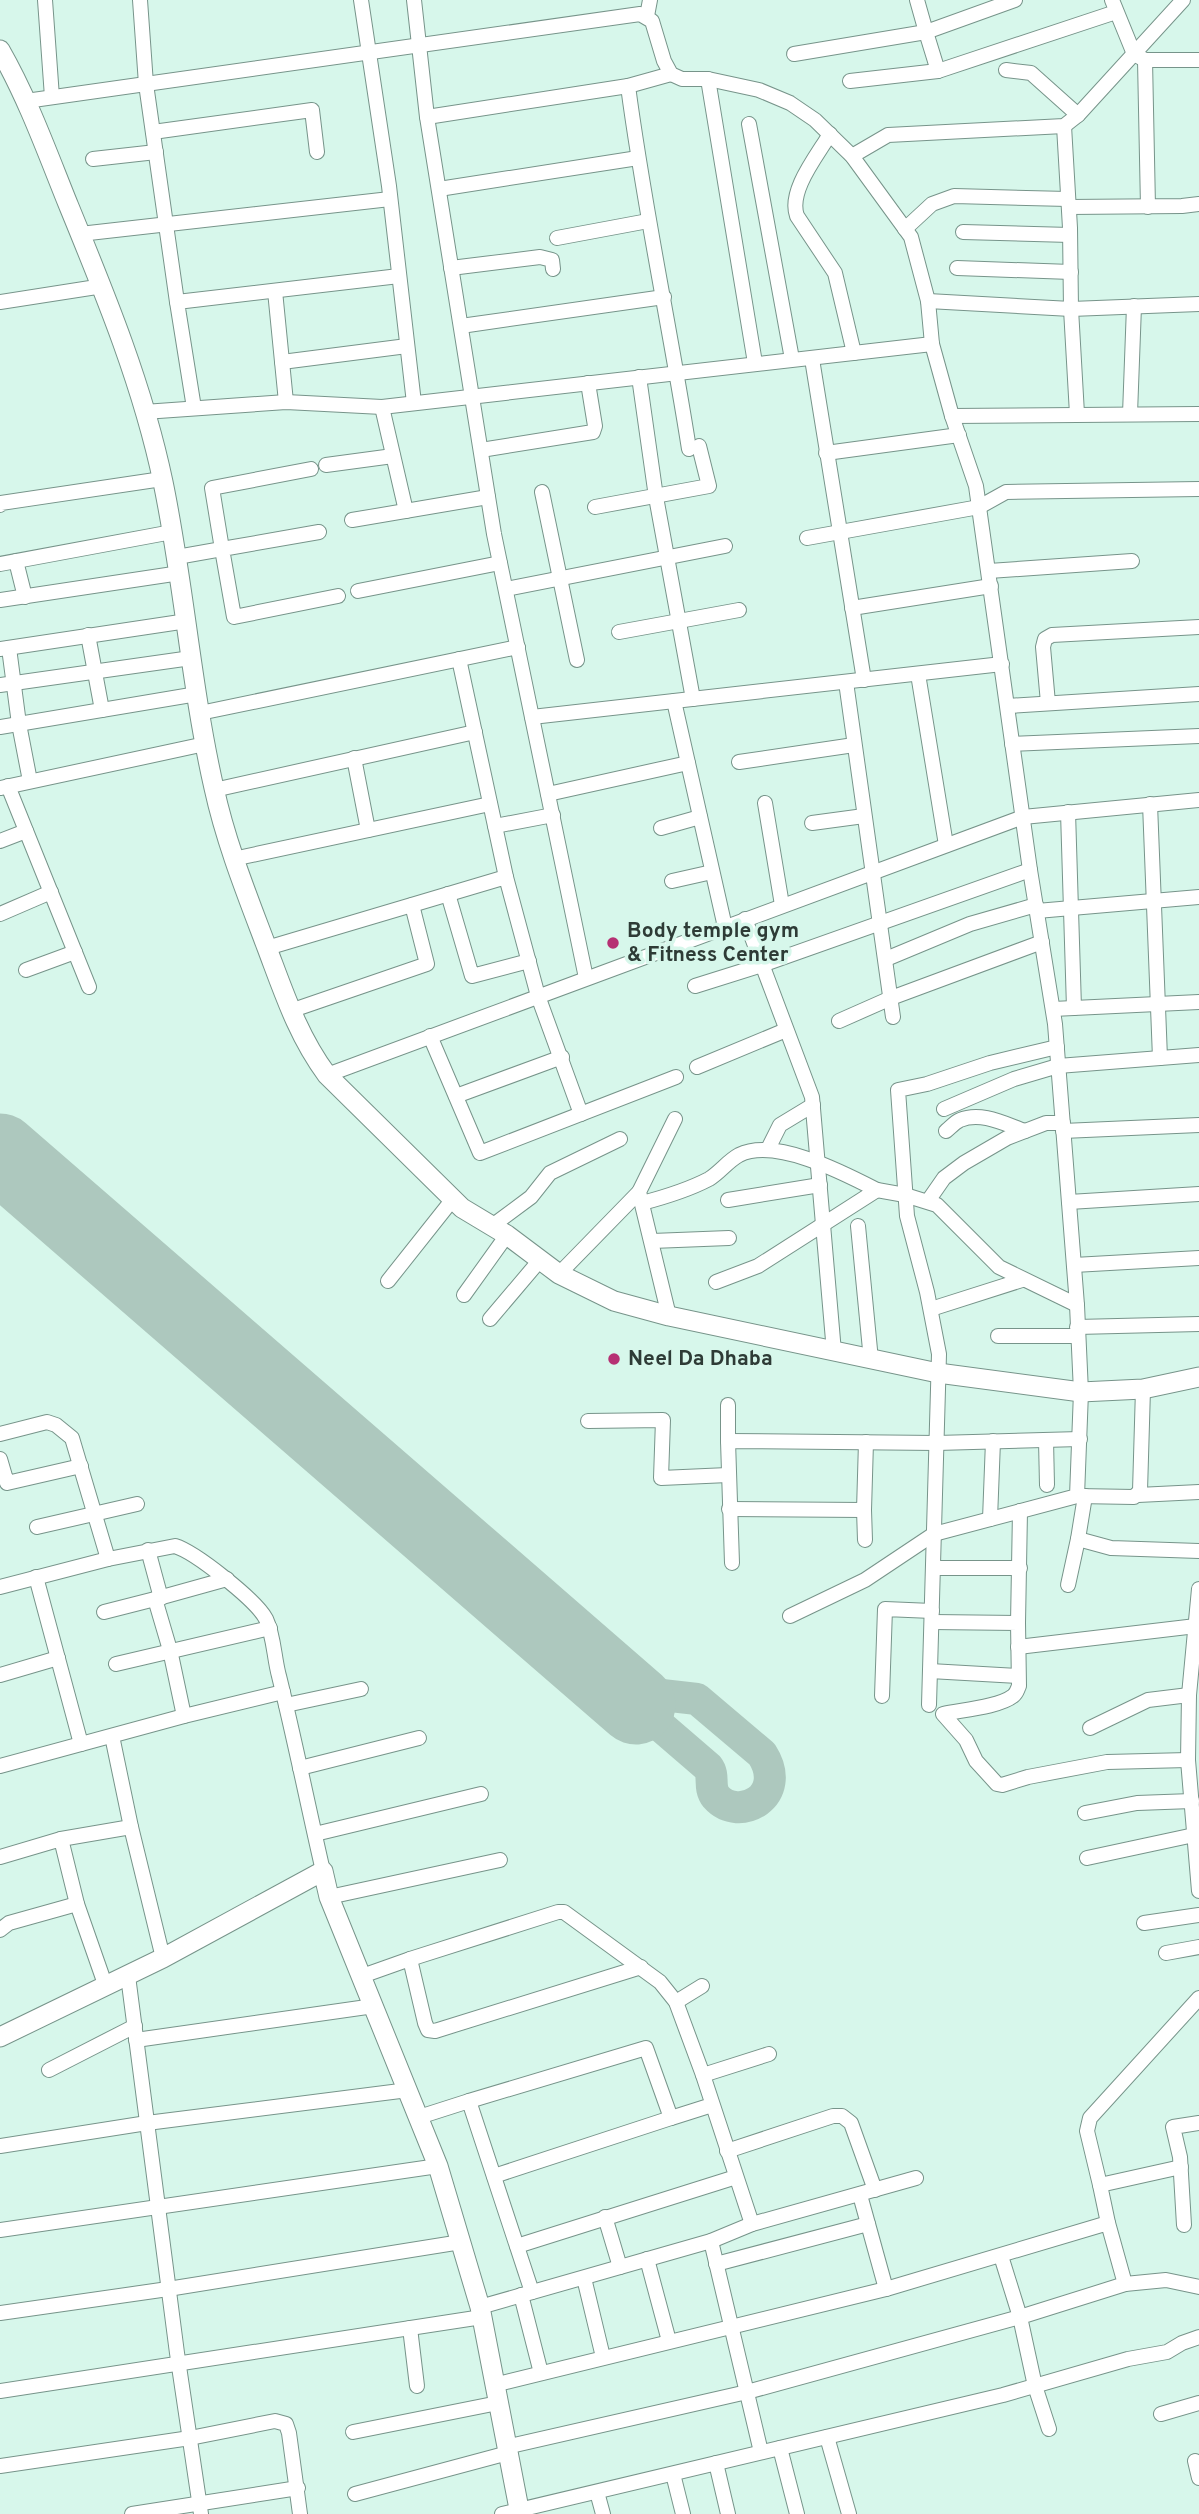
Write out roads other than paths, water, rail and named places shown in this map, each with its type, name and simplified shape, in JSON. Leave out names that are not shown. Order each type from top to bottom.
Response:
[{"type":"street","points":[[45,0],[52,97]]},
{"type":"street","points":[[140,0],[146,84],[194,408]]},
{"type":"street","points":[[361,0],[390,199],[414,403]]},
{"type":"street","points":[[414,0],[427,117],[488,497],[586,978]]},
{"type":"street","points":[[647,16],[650,0]]},
{"type":"street","points":[[917,0],[938,71]]},
{"type":"street","points":[[794,54],[926,32],[1014,0]]},
{"type":"street","points":[[852,156],[888,135],[1064,126],[1140,57],[1183,0]]},
{"type":"street","points":[[850,81],[938,71],[1114,6],[1140,57],[1148,207]]},
{"type":"street","points":[[26,101],[420,43],[640,14],[652,21],[664,61],[671,74],[681,79],[708,79],[759,90],[790,103],[815,120],[852,156],[911,237],[928,301],[932,344],[952,416],[976,486],[1030,870],[1053,1009],[1077,1305],[1081,1392],[1081,1496],[1078,1539],[1068,1585]]},
{"type":"street","points":[[0,50],[26,101],[103,286],[144,412],[162,479],[179,565],[205,744],[233,859],[290,1011],[311,1053],[327,1075],[462,1208],[559,1274],[614,1301],[669,1316],[938,1373],[1081,1392],[1143,1389],[1199,1377]]},
{"type":"street","points":[[1140,57],[1199,60]]},
{"type":"street","points":[[1006,70],[1031,73],[1078,115]]},
{"type":"street","points":[[427,117],[628,86],[671,74]]},
{"type":"street","points":[[708,79],[755,363]]},
{"type":"street","points":[[595,507],[709,486],[694,448],[677,371],[648,221],[628,86]]},
{"type":"street","points":[[153,132],[312,110],[317,152]]},
{"type":"street","points":[[749,124],[792,359]]},
{"type":"street","points":[[1064,126],[1077,414]]},
{"type":"street","points":[[830,134],[799,187],[794,198],[794,207],[797,216],[835,273],[853,353]]},
{"type":"street","points":[[93,159],[156,152]]},
{"type":"street","points":[[439,189],[638,158]]},
{"type":"street","points":[[905,229],[932,204],[954,196],[1148,207],[1199,204]]},
{"type":"street","points":[[80,234],[390,199]]},
{"type":"street","points":[[557,238],[648,221]]},
{"type":"street","points":[[962,232],[1070,236]]},
{"type":"street","points":[[452,268],[540,257],[552,260],[554,269]]},
{"type":"street","points":[[957,268],[1071,272]]},
{"type":"street","points":[[177,302],[399,276]]},
{"type":"street","points":[[0,302],[103,286]]},
{"type":"street","points":[[275,291],[286,402]]},
{"type":"street","points":[[461,326],[664,297]]},
{"type":"street","points":[[928,301],[1072,309],[1199,304]]},
{"type":"street","points":[[1130,414],[1134,306]]},
{"type":"street","points":[[144,412],[286,402],[382,407],[677,371],[812,359],[932,344]]},
{"type":"street","points":[[282,362],[407,346]]},
{"type":"street","points":[[812,359],[864,680]]},
{"type":"street","points":[[639,376],[656,497],[693,699]]},
{"type":"street","points":[[481,450],[593,432],[595,426],[588,383]]},
{"type":"street","points":[[382,407],[406,511]]},
{"type":"street","points":[[952,416],[1199,414]]},
{"type":"street","points":[[827,453],[958,435]]},
{"type":"street","points":[[338,596],[234,617],[212,488],[393,456]]},
{"type":"street","points":[[0,505],[162,479]]},
{"type":"street","points":[[807,538],[979,507],[1006,492],[1199,489]]},
{"type":"street","points":[[542,492],[577,660]]},
{"type":"street","points":[[352,520],[488,497]]},
{"type":"street","points":[[0,565],[172,532]]},
{"type":"street","points":[[0,600],[179,565],[222,549],[319,532]]},
{"type":"street","points":[[506,589],[725,546]]},
{"type":"street","points":[[16,561],[25,597]]},
{"type":"street","points":[[989,571],[1132,561]]},
{"type":"street","points":[[358,591],[500,563]]},
{"type":"street","points":[[852,608],[991,586]]},
{"type":"street","points":[[619,632],[739,610]]},
{"type":"street","points":[[30,781],[19,724],[7,684],[5,648],[187,621]]},
{"type":"street","points":[[1048,703],[1043,647],[1045,639],[1052,635],[1199,627]]},
{"type":"street","points":[[88,635],[103,710]]},
{"type":"street","points":[[0,727],[103,710],[199,704],[518,647]]},
{"type":"street","points":[[7,684],[191,658]]},
{"type":"street","points":[[459,659],[506,877],[538,996],[581,1114]]},
{"type":"street","points":[[532,717],[1002,664]]},
{"type":"street","points":[[918,674],[946,845]]},
{"type":"street","points":[[846,682],[893,1017]]},
{"type":"street","points":[[1008,706],[1199,694]]},
{"type":"street","points":[[674,701],[725,927]]},
{"type":"street","points":[[215,790],[475,732]]},
{"type":"street","points":[[1012,744],[1199,736]]},
{"type":"street","points":[[89,987],[26,831],[4,787],[205,744]]},
{"type":"street","points":[[739,762],[854,745]]},
{"type":"street","points":[[355,758],[368,831]]},
{"type":"street","points":[[548,794],[688,763]]},
{"type":"street","points":[[327,1075],[1023,817],[1199,800]]},
{"type":"street","points":[[765,803],[782,905]]},
{"type":"street","points":[[233,859],[490,804]]},
{"type":"street","points":[[1150,804],[1160,1058]]},
{"type":"street","points":[[1068,812],[1074,1008]]},
{"type":"street","points":[[495,826],[553,815]]},
{"type":"street","points":[[812,823],[864,816]]},
{"type":"street","points":[[661,828],[700,817]]},
{"type":"street","points":[[0,841],[26,831]]},
{"type":"street","points":[[695,986],[1030,870]]},
{"type":"street","points":[[672,881],[712,872]]},
{"type":"street","points":[[267,948],[506,877]]},
{"type":"street","points":[[0,914],[51,892]]},
{"type":"street","points":[[447,894],[472,976],[529,961]]},
{"type":"street","points":[[886,958],[970,924],[1036,908],[1199,897]]},
{"type":"street","points":[[290,1011],[427,964],[412,905]]},
{"type":"street","points":[[745,919],[812,1097],[834,1352]]},
{"type":"street","points":[[839,1021],[891,998],[1042,942]]},
{"type":"street","points":[[26,970],[75,951]]},
{"type":"street","points":[[1053,1009],[1199,1002]]},
{"type":"street","points":[[697,1067],[786,1031]]},
{"type":"street","points":[[430,1036],[480,1153],[676,1077]]},
{"type":"street","points":[[929,1705],[939,1354],[931,1309],[907,1216],[898,1090],[1057,1047]]},
{"type":"street","points":[[944,1109],[1014,1079],[1058,1066],[1199,1055]]},
{"type":"street","points":[[456,1096],[562,1057]]},
{"type":"street","points":[[768,1149],[780,1125],[813,1105]]},
{"type":"street","points":[[946,1130],[960,1120],[981,1118],[994,1119],[1025,1131]]},
{"type":"street","points":[[559,1274],[641,1198],[675,1119]]},
{"type":"street","points":[[928,1201],[944,1178],[964,1163],[1007,1138],[1046,1123],[1063,1127],[1199,1125]]},
{"type":"street","points":[[464,1295],[499,1231],[550,1173],[620,1139]]},
{"type":"street","points":[[641,1198],[676,1193],[707,1180],[738,1155],[768,1149],[819,1162],[877,1190],[937,1205],[999,1267],[1077,1305]]},
{"type":"street","points":[[728,1200],[820,1185]]},
{"type":"street","points":[[716,1282],[758,1266],[877,1190]]},
{"type":"street","points":[[1069,1202],[1199,1194]]},
{"type":"street","points":[[641,1198],[669,1316]]},
{"type":"street","points":[[388,1281],[453,1199]]},
{"type":"street","points":[[858,1226],[872,1360]]},
{"type":"street","points":[[652,1241],[729,1238]]},
{"type":"street","points":[[1074,1265],[1199,1258]]},
{"type":"street","points":[[490,1319],[540,1260]]},
{"type":"street","points":[[931,1309],[1022,1280]]},
{"type":"street","points":[[998,1336],[1199,1324]]},
{"type":"street","points":[[1138,1495],[1143,1389]]},
{"type":"street","points":[[728,1405],[732,1563]]},
{"type":"street","points":[[588,1420],[663,1420],[661,1478],[728,1475]]},
{"type":"street","points":[[0,1434],[47,1422],[72,1438],[108,1559]]},
{"type":"street","points":[[728,1441],[937,1443],[1080,1439]]},
{"type":"street","points":[[1046,1440],[1047,1485]]},
{"type":"street","points":[[990,1519],[993,1441]]},
{"type":"street","points":[[865,1540],[866,1442]]},
{"type":"street","points":[[0,1459],[3,1485],[81,1466]]},
{"type":"street","points":[[790,1616],[865,1580],[934,1534],[1081,1496],[1134,1497],[1199,1492]]},
{"type":"street","points":[[37,1527],[137,1504]]},
{"type":"street","points":[[729,1509],[864,1510]]},
{"type":"street","points":[[1020,1511],[1019,1686],[1013,1696],[998,1702],[943,1714],[966,1740],[976,1761],[997,1784],[1002,1785],[1028,1777],[1107,1762],[1188,1760]]},
{"type":"street","points":[[1078,1539],[1111,1548],[1199,1551]]},
{"type":"street","points":[[0,1587],[108,1559],[175,1546],[185,1549],[227,1579],[258,1608],[270,1628],[330,1896],[438,2166],[481,2312],[507,2450],[514,2513],[1035,2386],[1128,2359],[1167,2352],[1199,2337]]},
{"type":"street","points":[[148,1550],[184,1716]]},
{"type":"street","points":[[933,1567],[1020,1568]]},
{"type":"street","points":[[36,1577],[81,1744]]},
{"type":"street","points":[[104,1612],[227,1579]]},
{"type":"street","points":[[1199,1589],[1189,1695],[1188,1760],[1199,1891]]},
{"type":"street","points":[[882,1696],[885,1609],[1018,1623]]},
{"type":"street","points":[[1018,1647],[1196,1626]]},
{"type":"street","points":[[116,1664],[270,1628]]},
{"type":"street","points":[[0,1675],[58,1658]]},
{"type":"street","points":[[930,1671],[1018,1675]]},
{"type":"street","points":[[0,1766],[184,1716],[284,1698],[361,1689]]},
{"type":"street","points":[[1090,1728],[1148,1700],[1189,1695]]},
{"type":"street","points":[[113,1735],[131,1827],[163,1958]]},
{"type":"street","points":[[300,1768],[419,1738]]},
{"type":"street","points":[[315,1834],[481,1794]]},
{"type":"street","points":[[1085,1813],[1137,1803],[1192,1801]]},
{"type":"street","points":[[0,1857],[61,1839],[131,1827]]},
{"type":"street","points":[[1087,1858],[1194,1835]]},
{"type":"street","points":[[61,1839],[77,1905],[106,1987]]},
{"type":"street","points":[[330,1896],[500,1860]]},
{"type":"street","points":[[0,2037],[128,1976],[323,1871]]},
{"type":"street","points":[[0,1930],[17,1920],[77,1905]]},
{"type":"street","points":[[362,1976],[564,1912],[660,1982],[676,2002],[752,2224]]},
{"type":"street","points":[[1144,1923],[1199,1915]]},
{"type":"street","points":[[1166,1953],[1199,1947]]},
{"type":"street","points":[[410,1959],[425,2023],[428,2030],[435,2031],[641,1967]]},
{"type":"street","points":[[128,1976],[178,2364],[201,2509]]},
{"type":"street","points":[[676,2002],[702,1986]]},
{"type":"street","points":[[1125,2284],[1087,2132],[1090,2119],[1199,1998]]},
{"type":"street","points":[[50,2070],[136,2033],[374,2006]]},
{"type":"street","points":[[419,2117],[646,2048],[671,2118]]},
{"type":"street","points":[[703,2075],[769,2054]]},
{"type":"street","points":[[0,2146],[147,2123],[408,2090]]},
{"type":"street","points":[[469,2101],[517,2246],[541,2373]]},
{"type":"street","points":[[494,2176],[712,2105]]},
{"type":"street","points":[[727,2151],[833,2116],[842,2116],[851,2123],[875,2190]]},
{"type":"street","points":[[1184,2225],[1181,2167],[1173,2127],[1199,2123]]},
{"type":"street","points":[[0,2230],[438,2166]]},
{"type":"street","points":[[1100,2185],[1181,2167]]},
{"type":"street","points":[[517,2246],[736,2177]]},
{"type":"street","points":[[0,2391],[410,2328],[481,2312],[527,2294],[711,2241],[752,2224],[916,2178]]},
{"type":"street","points":[[860,2195],[886,2290]]},
{"type":"street","points":[[605,2217],[620,2267]]},
{"type":"street","points":[[353,2432],[496,2394],[541,2373],[886,2290],[1108,2223]]},
{"type":"street","points":[[716,2264],[868,2224]]},
{"type":"street","points":[[711,2241],[761,2452]]},
{"type":"street","points":[[0,2313],[461,2242]]},
{"type":"street","points":[[1001,2256],[1020,2316],[1035,2386],[1048,2429]]},
{"type":"street","points":[[647,2259],[669,2341]]},
{"type":"street","points":[[584,2277],[603,2357]]},
{"type":"street","points":[[355,2494],[507,2450],[747,2392],[1125,2284],[1166,2280],[1199,2287]]},
{"type":"street","points":[[410,2328],[417,2386]]},
{"type":"street","points":[[1161,2414],[1199,2403]]},
{"type":"street","points":[[0,2466],[190,2438],[275,2421],[286,2424],[289,2433],[300,2514]]},
{"type":"street","points":[[827,2437],[849,2514]]},
{"type":"street","points":[[780,2448],[797,2514]]},
{"type":"street","points":[[1195,2461],[1199,2478]]},
{"type":"street","points":[[716,2463],[728,2514]]},
{"type":"street","points":[[673,2474],[683,2514]]},
{"type":"street","points":[[132,2514],[201,2509],[298,2488]]},
{"type":"street","points":[[597,2492],[603,2514]]},
{"type":"place","name":"Body temple gym & Fitness Center","points":[[613,943]]},
{"type":"place","name":"Neel Da Dhaba","points":[[614,1359]]}]
